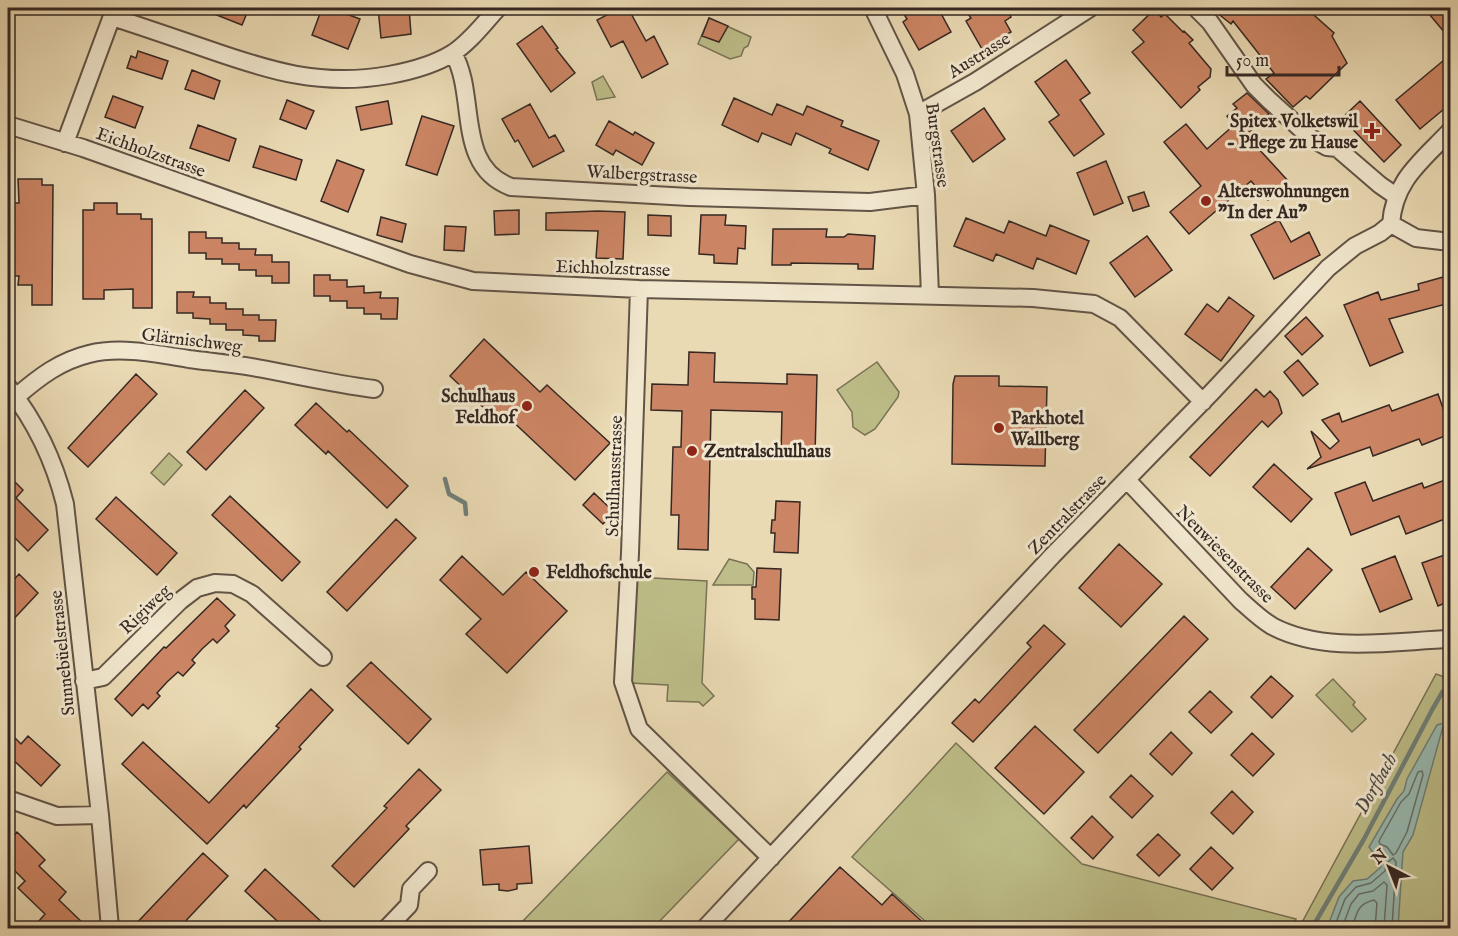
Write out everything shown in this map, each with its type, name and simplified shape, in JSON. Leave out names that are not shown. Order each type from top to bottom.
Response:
[{"type":"street","points":[[65,143],[113,12],[265,69],[311,78],[343,79],[378,77],[406,72],[433,63],[453,53],[467,42],[498,8]]},
{"type":"street","name":"Burgstrasse","points":[[873,8],[905,74],[918,114],[926,195],[930,295]]},
{"type":"street","name":"Austrasse","points":[[918,114],[975,82],[1090,8]]},
{"type":"street","points":[[1196,8],[1210,22],[1254,86],[1275,106],[1311,138],[1327,147],[1337,148],[1380,186],[1396,196]]},
{"type":"street","name":"Walbergstrasse","points":[[453,53],[458,62],[465,91],[470,134],[475,152],[489,175],[498,183],[511,187],[689,197],[870,202],[926,195]]},
{"type":"street","name":"Eichholzstrasse","points":[[8,126],[83,148],[410,264],[473,281],[497,284],[639,289],[1065,300],[1104,308],[1136,332],[1203,402]]},
{"type":"street","points":[[1450,131],[1405,179],[1396,196],[1391,224],[1416,238],[1450,242]]},
{"type":"street","name":"Zentralstrasse","points":[[705,928],[1053,555],[1203,402],[1333,263],[1355,246],[1380,233],[1391,224]]},
{"type":"street","name":"Schulhausstrasse","points":[[639,289],[623,682],[639,729],[771,858]]},
{"type":"street","name":"Glärnischweg","points":[[12,392],[69,360],[92,353],[118,351],[160,354],[257,368],[329,383],[374,389]]},
{"type":"street","name":"Sunnebüelstrasse","points":[[12,392],[45,444],[57,475],[64,504],[100,815],[110,928]]},
{"type":"street","name":"Neuwiesenstrasse","points":[[1127,480],[1240,600],[1272,626],[1302,638],[1336,643],[1450,639]]},
{"type":"street","name":"Rigiweg","points":[[84,681],[103,677],[180,601],[197,588],[215,583],[233,584],[252,594],[323,657]]},
{"type":"street","points":[[8,799],[57,816],[100,815]]},
{"type":"street","points":[[387,928],[409,905],[411,890],[428,871]]},
{"type":"green space","points":[[709,18],[751,37],[741,56],[730,59],[698,44]]},
{"type":"green space","points":[[603,76],[615,97],[597,100],[592,82]]},
{"type":"green space","points":[[877,362],[899,392],[898,397],[875,429],[865,435],[853,427],[852,412],[837,390]]},
{"type":"green space","points":[[169,453],[182,465],[164,485],[151,473]]},
{"type":"green space","points":[[729,559],[747,564],[754,572],[753,585],[713,585]]},
{"type":"green space","points":[[635,577],[707,581],[702,683],[714,696],[703,706],[699,702],[667,701],[668,685],[630,683]]},
{"type":"green space","points":[[1436,674],[1450,679],[1450,928],[1299,928]]},
{"type":"green space","points":[[1333,679],[1355,702],[1353,705],[1366,719],[1352,732],[1316,695]]},
{"type":"green space","points":[[956,743],[1082,864],[1296,919],[1291,928],[933,928],[852,857]]},
{"type":"green space","points":[[667,772],[739,839],[653,928],[526,928],[521,923]]},
{"type":"water","name":"Dorfbach","points":[[1444,723],[1413,835],[1403,852],[1398,928],[1327,928],[1339,897],[1353,881],[1367,879],[1381,867],[1380,860],[1386,857],[1382,851],[1374,854],[1369,847],[1404,791],[1407,779],[1437,725]]},
{"type":"building","points":[[199,8],[249,8],[242,25]]},
{"type":"building","points":[[322,8],[330,8],[360,19],[348,49],[312,35]]},
{"type":"building","points":[[378,8],[409,8],[411,34],[381,38]]},
{"type":"building","points":[[620,8],[628,8],[646,41],[654,36],[668,64],[642,78],[623,41],[611,47],[597,20]]},
{"type":"building","points":[[900,8],[938,8],[951,32],[919,50],[903,22],[907,19]]},
{"type":"building","points":[[964,8],[1006,8],[1011,17],[1005,21],[1011,32],[982,49],[966,21],[971,18]]},
{"type":"building","points":[[1211,8],[1306,8],[1334,33],[1332,36],[1347,63],[1310,99],[1306,96],[1293,107],[1266,79],[1274,73],[1233,21],[1231,24]]},
{"type":"building","points":[[1439,8],[1450,8],[1450,39],[1430,15]]},
{"type":"building","points":[[1155,9],[1161,17],[1165,14],[1193,40],[1189,43],[1211,69],[1210,77],[1198,87],[1200,90],[1181,108],[1132,52],[1144,42],[1133,30]]},
{"type":"building","points":[[709,18],[728,26],[719,42],[702,36]]},
{"type":"building","points":[[542,26],[575,73],[551,92],[517,44]]},
{"type":"building","points":[[138,51],[168,61],[162,79],[127,68],[131,56],[136,58]]},
{"type":"building","points":[[1450,55],[1450,104],[1420,129],[1396,100]]},
{"type":"building","points":[[1066,60],[1090,93],[1080,100],[1104,134],[1074,156],[1049,122],[1059,115],[1035,82]]},
{"type":"building","points":[[192,70],[220,81],[214,99],[185,89]]},
{"type":"building","points":[[1247,93],[1269,114],[1246,135],[1289,182],[1268,200],[1251,181],[1189,234],[1170,212],[1201,186],[1164,142],[1186,124],[1207,149],[1234,125],[1227,116],[1237,108],[1233,104]]},
{"type":"building","points":[[113,96],[143,107],[135,128],[105,117]]},
{"type":"building","points":[[734,98],[772,115],[777,104],[803,115],[807,106],[843,121],[841,126],[879,141],[868,170],[829,153],[831,149],[796,133],[791,145],[762,133],[758,142],[722,125]]},
{"type":"building","points":[[287,100],[314,111],[306,129],[280,119]]},
{"type":"building","points":[[388,101],[392,124],[361,130],[356,107]]},
{"type":"building","name":"Spitex Volketswil - Pflege zu Hause","points":[[1360,101],[1401,145],[1384,162],[1342,118]]},
{"type":"building","points":[[530,104],[549,138],[555,135],[564,151],[533,167],[518,140],[515,142],[502,119]]},
{"type":"building","points":[[984,108],[1005,139],[973,162],[951,131]]},
{"type":"building","points":[[422,116],[454,126],[437,175],[406,165]]},
{"type":"building","points":[[609,121],[633,135],[635,132],[654,143],[642,165],[616,150],[613,155],[596,145]]},
{"type":"building","points":[[198,125],[236,139],[229,161],[190,148]]},
{"type":"building","points":[[260,146],[302,160],[296,180],[253,167]]},
{"type":"building","points":[[337,160],[364,170],[348,212],[321,201]]},
{"type":"building","points":[[1106,161],[1123,203],[1094,215],[1077,173]]},
{"type":"building","points":[[18,179],[42,179],[42,185],[53,185],[52,305],[32,305],[32,285],[18,285],[19,276],[8,276],[8,203],[19,203]]},
{"type":"building","points":[[1144,192],[1149,206],[1133,211],[1128,197]]},
{"type":"building","points":[[94,203],[117,203],[117,214],[141,214],[141,219],[152,219],[152,308],[133,308],[133,289],[104,290],[104,299],[83,299],[83,210],[94,210]]},
{"type":"building","points":[[519,210],[519,234],[495,235],[494,211]]},
{"type":"building","points":[[625,212],[623,259],[596,258],[598,231],[546,230],[546,213]]},
{"type":"building","points":[[648,215],[671,216],[671,236],[648,235]]},
{"type":"building","points":[[701,215],[726,215],[725,225],[746,226],[745,249],[738,248],[737,264],[714,263],[714,255],[699,254]]},
{"type":"building","points":[[381,217],[406,224],[402,242],[377,235]]},
{"type":"building","points":[[966,218],[1004,233],[1009,221],[1046,236],[1050,225],[1089,241],[1076,274],[1037,258],[1033,269],[996,254],[993,261],[954,246]]},
{"type":"building","points":[[1279,220],[1291,242],[1309,232],[1320,255],[1274,279],[1251,235]]},
{"type":"building","points":[[445,226],[466,227],[464,251],[444,250]]},
{"type":"building","points":[[773,229],[827,229],[826,237],[844,237],[848,234],[875,236],[873,269],[858,269],[858,264],[772,265]]},
{"type":"building","points":[[189,232],[206,232],[206,238],[222,238],[222,243],[239,243],[239,249],[256,249],[255,255],[272,255],[272,262],[289,262],[289,283],[272,283],[272,276],[256,276],[256,270],[239,270],[239,264],[222,264],[222,259],[206,259],[206,253],[189,253]]},
{"type":"building","points":[[1147,236],[1172,270],[1135,297],[1110,263]]},
{"type":"building","points":[[314,275],[330,275],[330,280],[347,280],[347,287],[364,286],[364,293],[381,292],[380,298],[398,298],[397,319],[381,319],[381,314],[364,314],[364,308],[347,308],[347,301],[330,301],[330,296],[314,296]]},
{"type":"building","points":[[1447,276],[1450,303],[1389,319],[1403,352],[1370,366],[1344,305],[1378,292],[1381,300],[1419,290],[1418,284]]},
{"type":"building","points":[[177,292],[194,292],[193,297],[210,297],[210,303],[226,303],[226,309],[243,309],[243,315],[259,315],[259,320],[276,320],[275,341],[259,341],[259,336],[243,335],[243,330],[226,330],[226,324],[210,324],[210,319],[193,318],[193,313],[177,313]]},
{"type":"building","points":[[1229,297],[1254,316],[1221,361],[1185,334],[1207,304],[1218,312]]},
{"type":"building","points":[[1306,317],[1323,336],[1302,355],[1285,336]]},
{"type":"building","name":"Schulhaus Feldhof","points":[[484,339],[540,392],[547,385],[610,443],[575,480],[508,417],[501,424],[450,376]]},
{"type":"building","name":"Zentralschulhaus","points":[[689,352],[715,353],[714,382],[787,384],[787,374],[817,375],[815,456],[781,455],[782,412],[711,410],[708,550],[678,549],[679,515],[671,515],[673,447],[681,447],[682,411],[651,410],[652,384],[688,385]]},
{"type":"building","points":[[1298,360],[1318,384],[1303,396],[1284,372]]},
{"type":"building","points":[[136,374],[157,394],[88,467],[68,448]]},
{"type":"building","name":"Parkhotel Wallberg","points":[[955,376],[999,376],[999,386],[1047,387],[1045,466],[952,464]]},
{"type":"building","points":[[1256,389],[1264,397],[1270,391],[1278,400],[1282,413],[1268,427],[1262,421],[1210,476],[1190,457]]},
{"type":"building","points":[[245,390],[264,408],[206,470],[187,452]]},
{"type":"building","points":[[1438,394],[1450,434],[1422,445],[1419,439],[1373,456],[1370,447],[1307,469],[1321,457],[1311,431],[1330,449],[1339,441],[1322,420],[1339,413],[1342,422],[1389,405],[1392,411]]},
{"type":"building","points":[[316,403],[347,432],[349,430],[408,486],[387,508],[328,451],[326,454],[295,425]]},
{"type":"building","points":[[1274,464],[1312,499],[1291,522],[1253,487]]},
{"type":"building","points":[[8,475],[23,490],[16,498],[48,530],[28,551],[8,531]]},
{"type":"building","points":[[1450,478],[1450,517],[1406,534],[1399,516],[1351,535],[1335,493],[1365,482],[1373,501],[1422,483],[1424,488]]},
{"type":"building","points":[[594,493],[614,512],[603,524],[583,505]]},
{"type":"building","points":[[230,496],[300,562],[282,581],[212,515]]},
{"type":"building","points":[[116,497],[177,553],[157,575],[96,519]]},
{"type":"building","points":[[776,501],[800,502],[798,553],[774,552],[775,533],[771,533],[772,520],[775,520]]},
{"type":"building","points":[[396,519],[416,538],[347,611],[327,592]]},
{"type":"building","points":[[1119,544],[1162,584],[1121,627],[1079,588]]},
{"type":"building","points":[[1308,548],[1332,570],[1295,609],[1271,587]]},
{"type":"building","points":[[1450,553],[1450,601],[1438,606],[1422,563]]},
{"type":"building","points":[[462,556],[503,595],[526,572],[567,611],[507,673],[466,634],[481,619],[440,580]]},
{"type":"building","points":[[1395,556],[1412,599],[1380,612],[1362,569]]},
{"type":"building","points":[[757,568],[781,569],[779,620],[755,619],[755,599],[752,599],[752,587],[756,587]]},
{"type":"building","points":[[19,574],[38,593],[8,625],[8,586]]},
{"type":"building","points":[[217,598],[235,615],[225,626],[229,631],[217,643],[213,639],[202,649],[192,660],[195,663],[183,676],[178,672],[167,682],[157,693],[160,696],[148,709],[143,704],[132,716],[115,699],[164,647],[166,648]]},
{"type":"building","points":[[1184,616],[1208,639],[1098,753],[1074,730]]},
{"type":"building","points":[[1044,625],[1065,644],[973,742],[952,723],[975,699],[979,703],[1031,647],[1027,643]]},
{"type":"building","points":[[371,662],[431,719],[408,744],[347,686]]},
{"type":"building","points":[[1271,676],[1293,696],[1272,718],[1251,697]]},
{"type":"building","points":[[311,689],[333,710],[299,747],[301,749],[246,808],[244,805],[207,844],[122,764],[143,742],[209,803],[279,728],[276,726]]},
{"type":"building","points":[[1210,691],[1232,712],[1211,733],[1189,712]]},
{"type":"building","points":[[1035,726],[1084,772],[1044,814],[995,768]]},
{"type":"building","points":[[8,731],[21,744],[28,736],[60,765],[41,786],[8,755]]},
{"type":"building","points":[[1171,732],[1192,753],[1172,775],[1150,754]]},
{"type":"building","points":[[1252,733],[1274,754],[1253,776],[1231,755]]},
{"type":"building","points":[[419,769],[441,790],[406,826],[409,829],[354,887],[332,866],[387,808],[384,806]]},
{"type":"building","points":[[1131,775],[1153,796],[1132,818],[1110,797]]},
{"type":"building","points":[[1232,791],[1253,812],[1233,834],[1211,813]]},
{"type":"building","points":[[1092,816],[1113,837],[1093,859],[1071,838]]},
{"type":"building","points":[[17,832],[45,860],[39,866],[66,892],[59,900],[88,928],[47,928],[39,921],[45,914],[18,888],[25,881],[8,864],[8,842]]},
{"type":"building","points":[[1158,834],[1180,855],[1159,876],[1137,855]]},
{"type":"building","points":[[529,846],[532,883],[517,884],[517,889],[508,891],[499,890],[499,884],[483,885],[480,850]]},
{"type":"building","points":[[1211,847],[1233,868],[1212,890],[1190,869]]},
{"type":"building","points":[[203,853],[228,876],[179,928],[132,928]]},
{"type":"building","points":[[840,867],[882,905],[892,894],[929,928],[783,928]]},
{"type":"building","points":[[265,869],[328,928],[284,928],[245,891]]},
{"type":"waterway","points":[[445,479],[449,494],[465,503],[466,514]]},
{"type":"waterway","name":"Dorfbach","points":[[1312,928],[1364,839],[1432,710],[1443,691],[1450,688]]},
{"type":"place","name":"Spitex Volketswil - Pflege zu Hause","points":[[1372,131]]},
{"type":"place","name":"Alterswohnungen \"In der Au\"","points":[[1206,201]]},
{"type":"place","name":"Schulhaus Feldhof","points":[[527,406]]},
{"type":"place","name":"Parkhotel Wallberg","points":[[999,428]]},
{"type":"place","name":"Zentralschulhaus","points":[[692,451]]},
{"type":"place","name":"Feldhofschule","points":[[534,572]]}]
